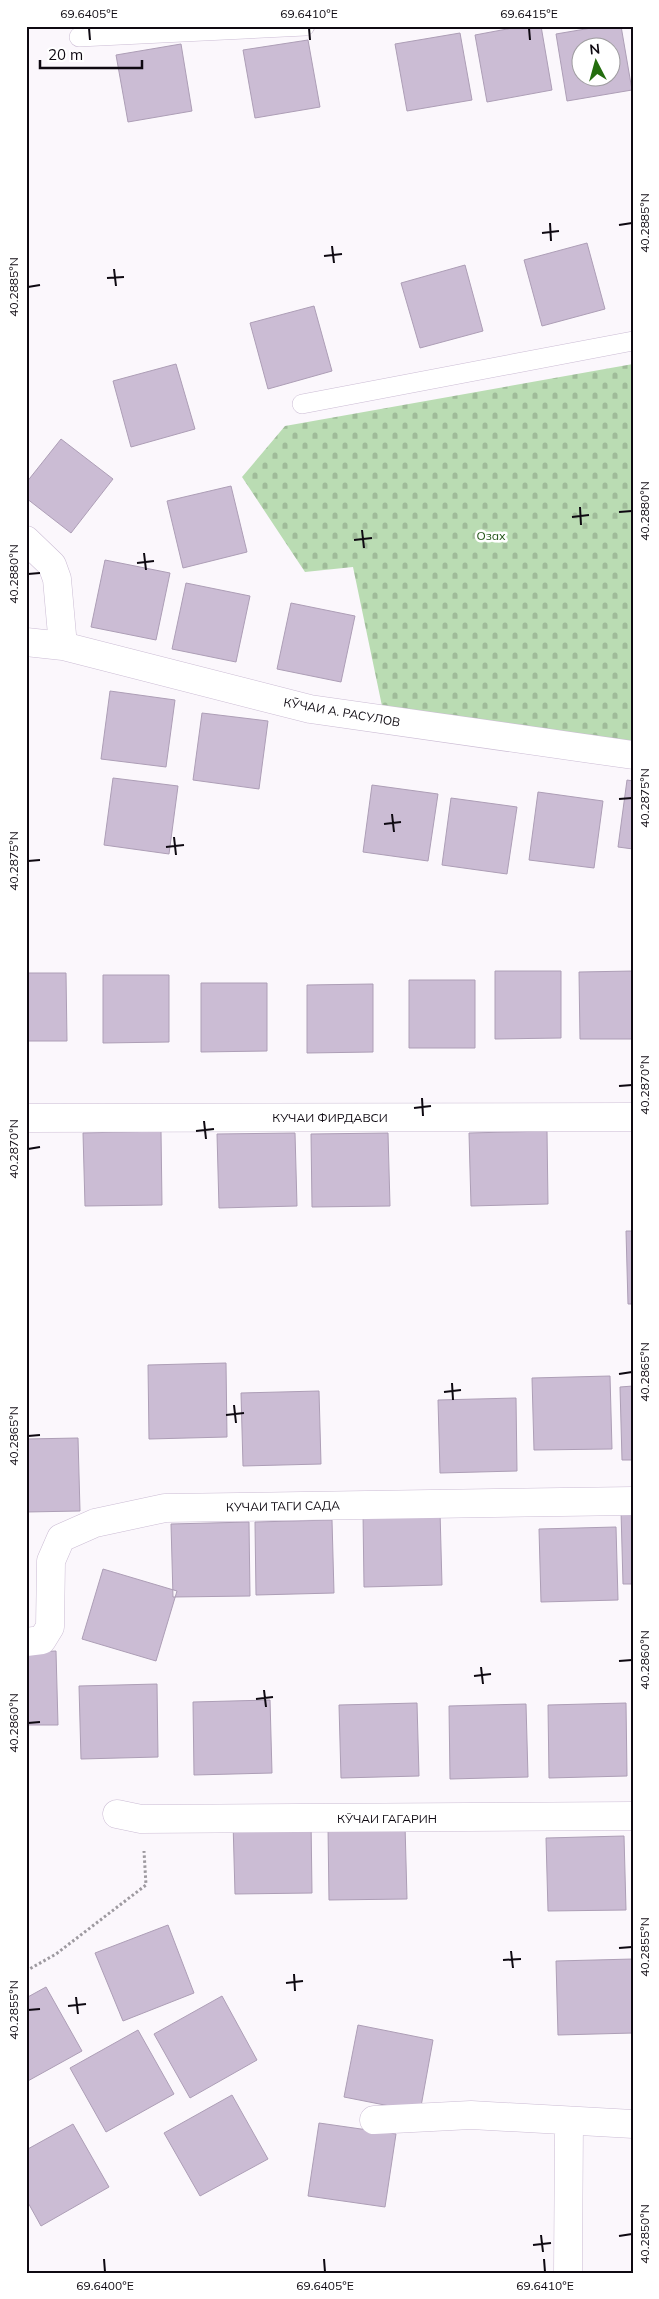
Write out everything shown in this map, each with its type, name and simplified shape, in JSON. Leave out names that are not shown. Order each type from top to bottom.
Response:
[{"type":"street","points":[[26,540],[52,565],[57,579],[62,646]]},
{"type":"street","name":"КӮЧАИ А. РАСУЛОВ","points":[[26,642],[62,646],[310,709],[633,756]]},
{"type":"street","name":"КУЧАИ ФИРДАВСИ","points":[[26,1118],[633,1117]]},
{"type":"street","name":"КУЧАИ ТАГИ САДА","points":[[26,1642],[42,1640],[50,1627],[51,1561],[61,1538],[95,1523],[165,1508],[633,1501]]},
{"type":"street","name":"КӮЧАИ ГАГАРИН","points":[[129,1817],[633,1816]]},
{"type":"street","points":[[374,2120],[471,2116],[633,2124]]},
{"type":"street","points":[[568,2273],[569,2121]]},
{"type":"lane","points":[[79,37],[305,26]]},
{"type":"lane","points":[[302,404],[633,341]]},
{"type":"path","points":[[26,1971],[56,1954],[146,1885],[129,1817]]},
{"type":"green space","name":"Озах","points":[[633,364],[633,746],[382,706],[353,567],[305,572],[242,477],[285,426]]},
{"type":"building","points":[[523,26],[541,26],[552,90],[487,102],[475,35]]},
{"type":"building","points":[[603,26],[621,26],[632,90],[567,101],[556,34]]},
{"type":"building","points":[[460,33],[472,100],[407,111],[395,44]]},
{"type":"building","points":[[308,40],[320,107],[255,118],[243,50]]},
{"type":"building","points":[[181,44],[192,111],[128,122],[116,55]]},
{"type":"building","points":[[587,243],[605,309],[542,326],[524,260]]},
{"type":"building","points":[[465,265],[483,331],[420,348],[401,283]]},
{"type":"building","points":[[314,306],[332,371],[268,389],[250,323]]},
{"type":"building","points":[[176,364],[195,429],[131,447],[113,381]]},
{"type":"building","points":[[61,439],[113,479],[71,533],[26,498],[26,483]]},
{"type":"building","points":[[231,486],[247,552],[183,568],[167,501]]},
{"type":"building","points":[[105,560],[170,573],[156,640],[91,627]]},
{"type":"building","points":[[186,583],[250,596],[236,662],[172,649]]},
{"type":"building","points":[[291,603],[355,616],[341,682],[277,669]]},
{"type":"building","points":[[110,691],[175,700],[166,767],[101,759]]},
{"type":"building","points":[[202,713],[268,721],[259,789],[193,780]]},
{"type":"building","points":[[113,778],[178,786],[169,854],[104,845]]},
{"type":"building","points":[[627,780],[633,781],[633,849],[618,847]]},
{"type":"building","points":[[372,785],[438,794],[428,861],[363,852]]},
{"type":"building","points":[[538,792],[603,801],[594,868],[529,860]]},
{"type":"building","points":[[451,798],[517,807],[507,874],[442,865]]},
{"type":"building","points":[[495,971],[561,971],[561,1038],[495,1039]]},
{"type":"building","points":[[633,971],[633,1039],[580,1039],[579,972]]},
{"type":"building","points":[[26,973],[66,973],[67,1041],[26,1041]]},
{"type":"building","points":[[103,975],[169,975],[169,1042],[103,1043]]},
{"type":"building","points":[[409,980],[475,980],[475,1048],[409,1048]]},
{"type":"building","points":[[201,983],[267,983],[267,1051],[201,1052]]},
{"type":"building","points":[[373,984],[373,1052],[307,1053],[307,985]]},
{"type":"building","points":[[161,1131],[162,1205],[85,1206],[83,1133]]},
{"type":"building","points":[[547,1131],[548,1204],[471,1206],[469,1133]]},
{"type":"building","points":[[295,1133],[297,1206],[219,1208],[217,1134]]},
{"type":"building","points":[[388,1133],[390,1206],[312,1207],[311,1134]]},
{"type":"building","points":[[626,1231],[633,1231],[633,1304],[628,1304]]},
{"type":"building","points":[[226,1363],[227,1437],[149,1439],[148,1365]]},
{"type":"building","points":[[610,1376],[612,1449],[534,1450],[532,1378]]},
{"type":"building","points":[[633,1386],[633,1460],[622,1460],[620,1387]]},
{"type":"building","points":[[319,1391],[321,1464],[243,1466],[241,1393]]},
{"type":"building","points":[[516,1398],[517,1471],[440,1473],[438,1400]]},
{"type":"building","points":[[78,1438],[80,1511],[26,1512],[26,1439]]},
{"type":"building","points":[[440,1511],[442,1585],[364,1587],[363,1513]]},
{"type":"building","points":[[621,1511],[633,1511],[633,1584],[623,1584]]},
{"type":"building","points":[[332,1520],[334,1593],[256,1595],[255,1522]]},
{"type":"building","points":[[249,1522],[250,1596],[173,1597],[171,1524]]},
{"type":"building","points":[[616,1527],[618,1600],[541,1602],[539,1529]]},
{"type":"building","points":[[103,1569],[177,1591],[156,1661],[82,1639]]},
{"type":"building","points":[[56,1651],[58,1725],[26,1725],[26,1652]]},
{"type":"building","points":[[157,1684],[158,1757],[81,1759],[79,1686]]},
{"type":"building","points":[[270,1700],[272,1773],[194,1775],[193,1702]]},
{"type":"building","points":[[417,1703],[419,1776],[341,1778],[339,1705]]},
{"type":"building","points":[[626,1703],[627,1776],[549,1778],[548,1705]]},
{"type":"building","points":[[526,1704],[528,1777],[450,1779],[449,1706]]},
{"type":"building","points":[[311,1820],[312,1893],[235,1894],[233,1822]]},
{"type":"building","points":[[405,1825],[407,1899],[329,1900],[328,1827]]},
{"type":"building","points":[[624,1836],[626,1910],[548,1911],[546,1838]]},
{"type":"building","points":[[168,1925],[194,1993],[123,2021],[95,1953]]},
{"type":"building","points":[[633,1959],[633,2033],[558,2035],[556,1961]]},
{"type":"building","points":[[46,1987],[82,2051],[26,2082],[26,1998]]},
{"type":"building","points":[[222,1996],[257,2060],[190,2098],[154,2034]]},
{"type":"building","points":[[358,2025],[433,2040],[420,2112],[344,2097]]},
{"type":"building","points":[[138,2030],[174,2094],[106,2132],[70,2068]]},
{"type":"building","points":[[232,2095],[268,2159],[200,2196],[164,2133]]},
{"type":"building","points":[[319,2123],[396,2134],[385,2207],[308,2196]]},
{"type":"building","points":[[73,2124],[109,2187],[41,2226],[26,2199],[26,2150]]}]
